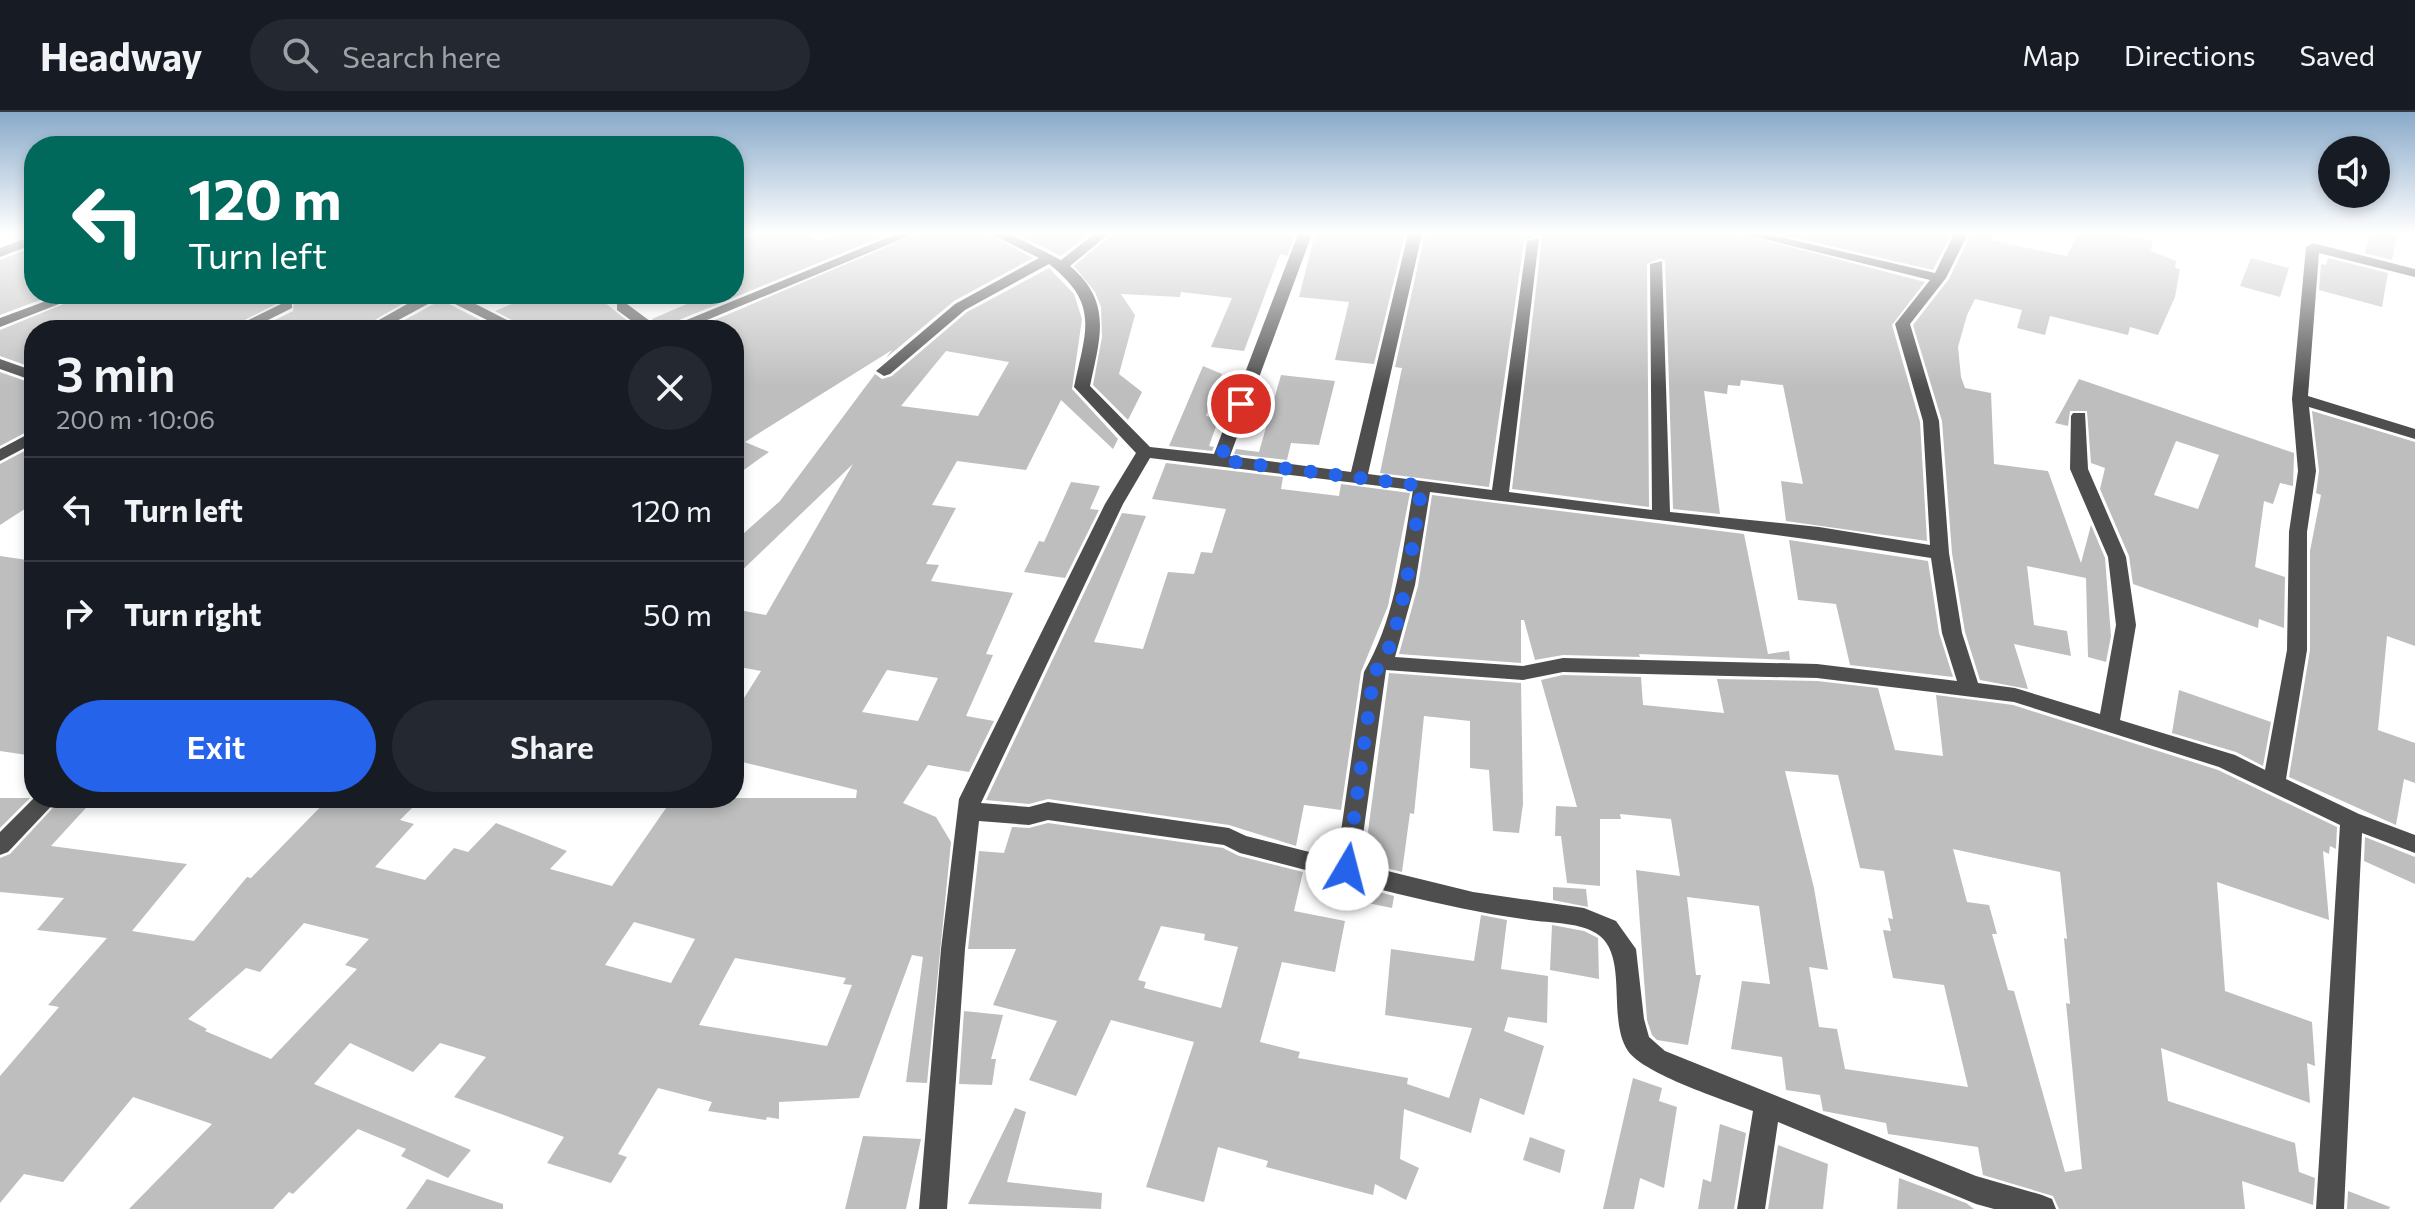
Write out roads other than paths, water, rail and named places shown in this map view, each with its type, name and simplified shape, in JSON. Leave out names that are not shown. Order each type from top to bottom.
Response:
[{"type":"street","points":[[744,300],[781,285]]},
{"type":"street","points":[[884,371],[960,307],[1007,285]]},
{"type":"street","points":[[1080,285],[1094,316],[1082,387],[1145,452],[1661,517],[1819,533],[1940,553]]},
{"type":"street","points":[[1220,460],[1286,285]]},
{"type":"street","points":[[1358,478],[1403,285]]},
{"type":"street","points":[[1500,496],[1528,285]]},
{"type":"street","points":[[1657,285],[1661,517]]},
{"type":"street","points":[[1933,285],[1902,324],[1931,421],[1940,553],[1952,633],[1970,690]]},
{"type":"street","points":[[2274,783],[2297,650],[2298,532],[2307,471],[2300,399],[2310,285]]},
{"type":"street","points":[[0,323],[51,304]]},
{"type":"street","points":[[388,320],[417,304]]},
{"type":"street","points":[[466,304],[498,320]]},
{"type":"street","points":[[695,320],[734,304]]},
{"type":"street","points":[[256,320],[287,305]]},
{"type":"street","points":[[622,307],[640,320]]},
{"type":"street","points":[[0,364],[24,372]]},
{"type":"street","points":[[2300,399],[2415,434]]},
{"type":"street","points":[[2079,416],[2079,469],[2117,557],[2126,625],[2109,723]]},
{"type":"street","points":[[0,456],[24,442]]},
{"type":"street","points":[[933,1209],[953,949],[970,799],[1071,589],[1145,452]]},
{"type":"street","points":[[1347,869],[1374,672],[1385,663],[1402,601],[1422,486]]},
{"type":"street","points":[[1385,663],[1523,673],[1563,665],[1817,671],[2015,695],[2227,761],[2351,820],[2415,844]]},
{"type":"street","points":[[0,846],[38,808]]},
{"type":"street","points":[[969,811],[1029,816],[1048,811],[1229,837],[1240,844],[1473,902],[1584,918],[1608,928],[1624,949],[1631,1019],[1638,1044],[1656,1059],[1976,1190],[2042,1209]]},
{"type":"street","points":[[2330,1209],[2351,820]]},
{"type":"street","points":[[1751,1209],[1767,1105]]}]
